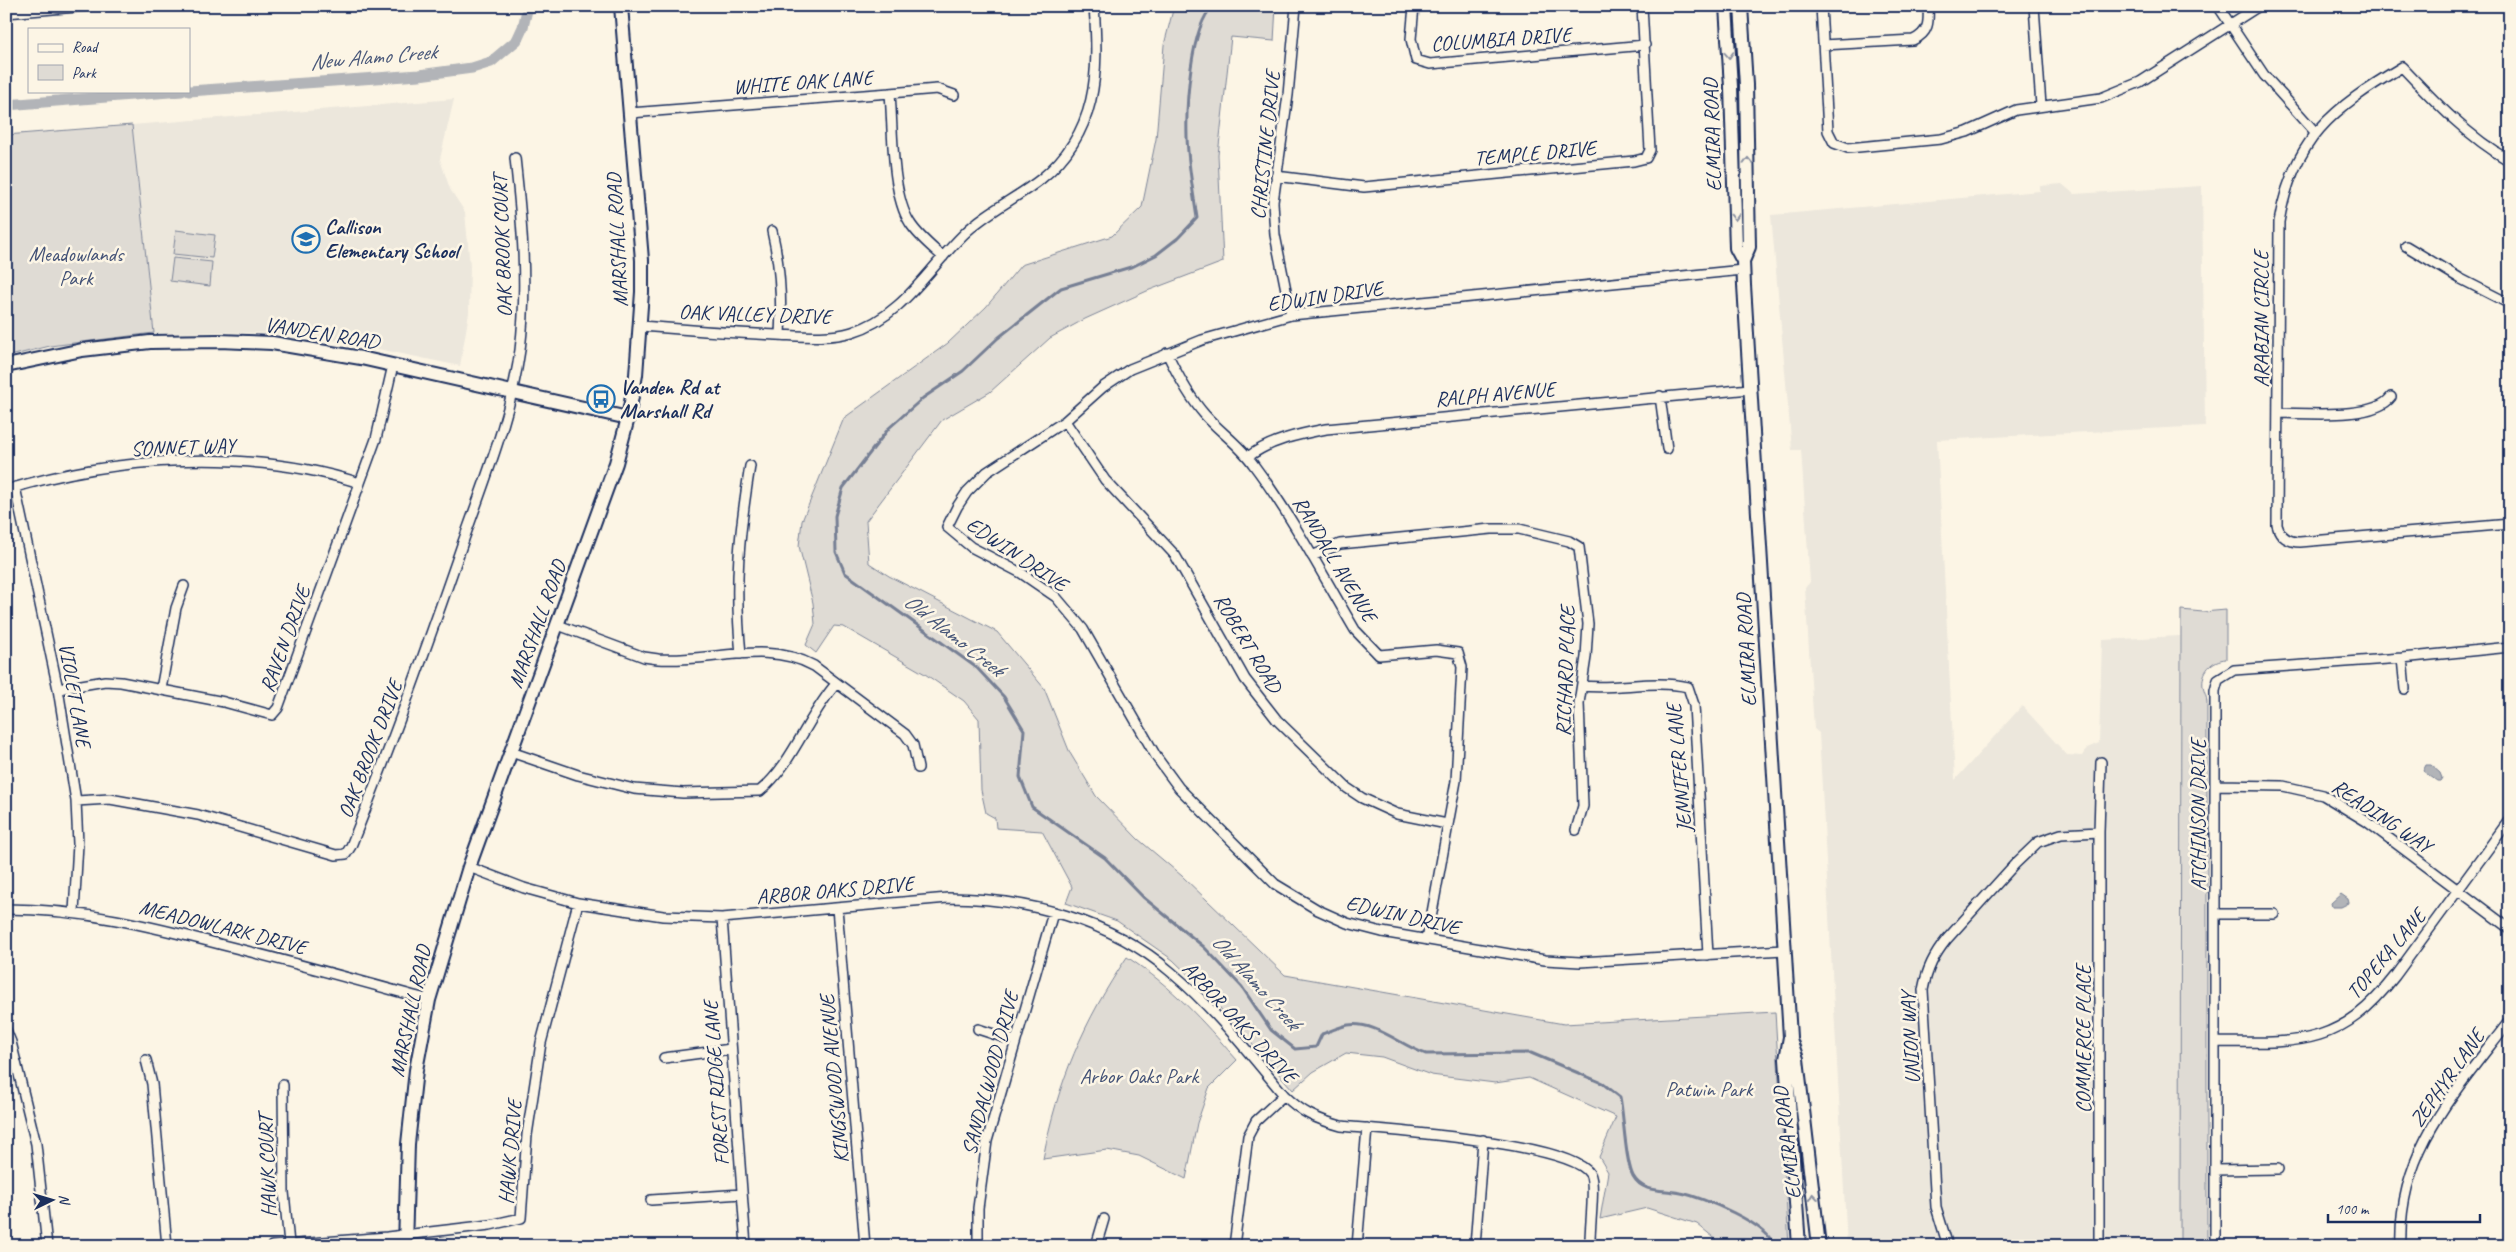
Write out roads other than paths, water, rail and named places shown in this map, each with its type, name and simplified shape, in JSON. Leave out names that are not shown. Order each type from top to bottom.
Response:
[{"type":"street","points":[[6,13],[89,6]]},
{"type":"street","name":"MARSHALL ROAD","points":[[405,1240],[406,1178],[411,1109],[429,1000],[469,867],[606,494],[628,418],[639,354],[642,260],[621,6]]},
{"type":"street","name":"OAK VALLEY DRIVE","points":[[641,326],[780,335],[829,336],[852,332],[874,324],[897,308],[965,233],[1041,179],[1065,154],[1076,137],[1092,96],[1097,70],[1094,6]]},
{"type":"street","name":"CHRISTINE DRIVE","points":[[1291,315],[1274,228],[1276,176],[1288,95],[1296,6]]},
{"type":"street","name":"COLUMBIA DRIVE","points":[[1414,6],[1412,51],[1416,60],[1423,63],[1644,45]]},
{"type":"street","name":"TEMPLE DRIVE","points":[[1276,176],[1364,187],[1634,162],[1646,158],[1650,150],[1642,6]]},
{"type":"street","name":"ELMIRA ROAD","points":[[1726,6],[1731,87],[1736,248],[1743,266],[1790,1037],[1797,1059],[1819,1246]]},
{"type":"street","name":"ELMIRA ROAD","points":[[1741,6],[1746,85],[1749,247],[1743,266]]},
{"type":"street","points":[[1821,6],[1828,131],[1834,143],[1848,148],[1935,140],[1960,134],[2016,110],[2086,102],[2125,89],[2140,82],[2260,6]]},
{"type":"street","points":[[1823,45],[1914,40],[1923,35],[1927,29],[1928,6]]},
{"type":"street","points":[[2034,6],[2041,106]]},
{"type":"street","points":[[2218,6],[2264,75],[2316,132]]},
{"type":"street","name":"ARABIAN CIRCLE","points":[[2510,162],[2469,134],[2402,67],[2347,102],[2316,132],[2296,164],[2290,178],[2279,222],[2278,525],[2280,533],[2290,540],[2300,542],[2510,524]]},
{"type":"street","points":[[890,93],[937,89],[954,95]]},
{"type":"street","name":"WHITE OAK LANE","points":[[630,113],[890,93],[898,188],[902,206],[910,223],[943,257]]},
{"type":"street","name":"OAK BROOK COURT","points":[[512,392],[520,352],[525,287],[515,158]]},
{"type":"street","points":[[772,231],[778,256],[781,294],[780,335]]},
{"type":"street","points":[[2406,246],[2461,279],[2510,304]]},
{"type":"street","name":"EDWIN DRIVE","points":[[1743,266],[1291,315],[1248,326],[1168,353],[1130,369],[1103,387],[1065,422],[987,472],[967,492],[947,527],[970,547],[1022,573],[1056,597],[1084,630],[1157,758],[1179,788],[1275,884],[1318,910],[1348,922],[1382,932],[1544,960],[1580,962],[1784,950]]},
{"type":"street","name":"VANDEN ROAD","points":[[6,366],[82,350],[143,343],[219,341],[272,343],[394,365],[628,418]]},
{"type":"street","name":"RANDALL AVENUE","points":[[1168,353],[1190,396],[1204,414],[1248,457],[1293,521],[1355,630],[1379,655],[1436,650],[1458,653],[1462,666],[1456,781],[1427,940]]},
{"type":"street","name":"RAVEN DRIVE","points":[[58,689],[105,681],[161,688],[272,715],[278,708],[376,439],[394,365]]},
{"type":"street","name":"RALPH AVENUE","points":[[1248,457],[1258,449],[1299,435],[1326,429],[1750,389]]},
{"type":"street","name":"OAK BROOK DRIVE","points":[[76,801],[110,799],[135,802],[198,815],[336,854],[346,854],[362,818],[434,627],[502,432],[512,392]]},
{"type":"street","points":[[1660,396],[1666,449]]},
{"type":"street","points":[[2278,413],[2325,413],[2368,410],[2386,404],[2391,397]]},
{"type":"street","name":"ROBERT ROAD","points":[[1065,422],[1105,480],[1175,555],[1246,679],[1276,720],[1347,788],[1362,798],[1397,814],[1448,824]]},
{"type":"street","name":"SONNET WAY","points":[[10,489],[82,472],[118,467],[226,460],[278,464],[322,472],[360,483]]},
{"type":"street","points":[[741,654],[736,595],[737,558],[750,466]]},
{"type":"street","name":"VIOLET LANE","points":[[10,489],[58,689],[76,801],[78,844],[74,912]]},
{"type":"street","name":"RICHARD PLACE","points":[[1312,556],[1340,544],[1491,529],[1519,529],[1580,547],[1588,624],[1579,730],[1583,806],[1576,830]]},
{"type":"street","points":[[161,688],[176,608],[184,586]]},
{"type":"street","points":[[558,626],[644,657],[658,659],[672,660],[741,654],[784,653],[798,657],[814,666],[904,734],[913,745],[918,768]]},
{"type":"street","name":"ATCHINSON DRIVE","points":[[2215,1246],[2215,691],[2218,680],[2234,670],[2402,658],[2510,647]]},
{"type":"street","points":[[2402,658],[2405,689]]},
{"type":"street","points":[[511,752],[578,775],[634,789],[683,793],[760,791],[771,780],[797,745],[826,695],[836,684]]},
{"type":"street","name":"JENNIFER LANE","points":[[1582,686],[1597,688],[1674,684],[1688,686],[1694,705],[1708,955]]},
{"type":"street","name":"COMMERCE PLACE","points":[[2100,1246],[2099,832],[2101,762]]},
{"type":"street","name":"READING WAY","points":[[2216,785],[2283,786],[2323,795],[2366,821],[2510,929]]},
{"type":"street","name":"TOPEKA LANE","points":[[2215,1042],[2298,1040],[2335,1030],[2354,1018],[2379,997],[2459,891],[2510,819]]},
{"type":"street","name":"UNION WAY","points":[[1948,1246],[1936,1207],[1923,990],[1926,975],[1942,946],[2027,851],[2050,836],[2099,832]]},
{"type":"street","name":"ARBOR OAKS DRIVE","points":[[469,867],[524,888],[578,903],[663,916],[722,918],[948,898],[980,898],[1032,906],[1093,925],[1137,947],[1170,971],[1194,993],[1299,1110],[1320,1120],[1367,1128],[1483,1140],[1552,1155],[1581,1166],[1588,1172],[1593,1185],[1590,1246]]},
{"type":"street","name":"HAWK DRIVE","points":[[272,1246],[405,1240],[521,1218],[527,1135],[538,1062],[548,1010],[578,903]]},
{"type":"street","name":"MEADOWLARK DRIVE","points":[[6,908],[74,912],[149,926],[429,1000]]},
{"type":"street","name":"KINGSWOOD AVENUE","points":[[837,908],[865,1246]]},
{"type":"street","name":"SANDALWOOD DRIVE","points":[[978,1246],[978,1208],[987,1141],[1053,913]]},
{"type":"street","points":[[2215,914],[2274,914]]},
{"type":"street","name":"FOREST RIDGE LANE","points":[[722,918],[746,1246]]},
{"type":"street","name":"ZEPHYR LANE","points":[[2401,1246],[2406,1188],[2427,1132],[2454,1090],[2510,1020]]},
{"type":"street","points":[[978,1029],[1015,1041]]},
{"type":"street","points":[[6,1030],[11,1042],[36,1144],[47,1246]]},
{"type":"street","name":"ELMIRA ROAD","points":[[1790,1037],[1786,1059],[1799,1246]]},
{"type":"street","points":[[664,1058],[731,1049]]},
{"type":"street","points":[[146,1060],[152,1084],[167,1246]]},
{"type":"street","name":"HAWK COURT","points":[[283,1085],[284,1192],[289,1244]]},
{"type":"street","points":[[1234,1246],[1248,1136],[1256,1121],[1284,1095]]},
{"type":"street","points":[[1357,1246],[1367,1128]]},
{"type":"street","points":[[1475,1246],[1483,1140]]},
{"type":"street","points":[[2215,1170],[2278,1169]]},
{"type":"street","points":[[651,1200],[742,1194]]},
{"type":"street","points":[[1096,1246],[1104,1219]]},
{"type":"waterway","name":"New Alamo Creek","points":[[190,91],[419,75],[472,68],[491,62],[517,40],[523,27],[528,6]]},
{"type":"waterway","name":"Old Alamo Creek","points":[[1213,6],[1205,16],[1199,31],[1194,49],[1189,87],[1188,147],[1197,218],[1178,238],[1156,255],[1134,266],[1061,288],[998,338],[963,371],[923,398],[889,428],[843,488],[835,516],[836,552],[845,573],[977,668],[1004,697],[1024,730],[1020,777],[1032,807],[1105,858],[1143,897],[1204,947],[1242,987],[1271,1030],[1295,1049],[1316,1047],[1322,1034],[1348,1025],[1358,1025],[1378,1030],[1426,1054],[1531,1053],[1602,1083],[1620,1097],[1630,1169],[1637,1182],[1642,1186],[1654,1190],[1691,1196],[1734,1213],[1760,1229],[1774,1246]]},
{"type":"waterway","name":"New Alamo Creek","points":[[6,105],[169,92]]},
{"type":"place","name":"Callison Elementary School","points":[[306,239]]},
{"type":"place","name":"Vanden Rd at Marshall Rd","points":[[601,399]]},
{"type":"park label","name":"Meadowlands Park","points":[[76,266]]},
{"type":"park label","name":"Arbor Oaks Park","points":[[1139,1076]]},
{"type":"park label","name":"Patwin Park","points":[[1709,1089]]}]
